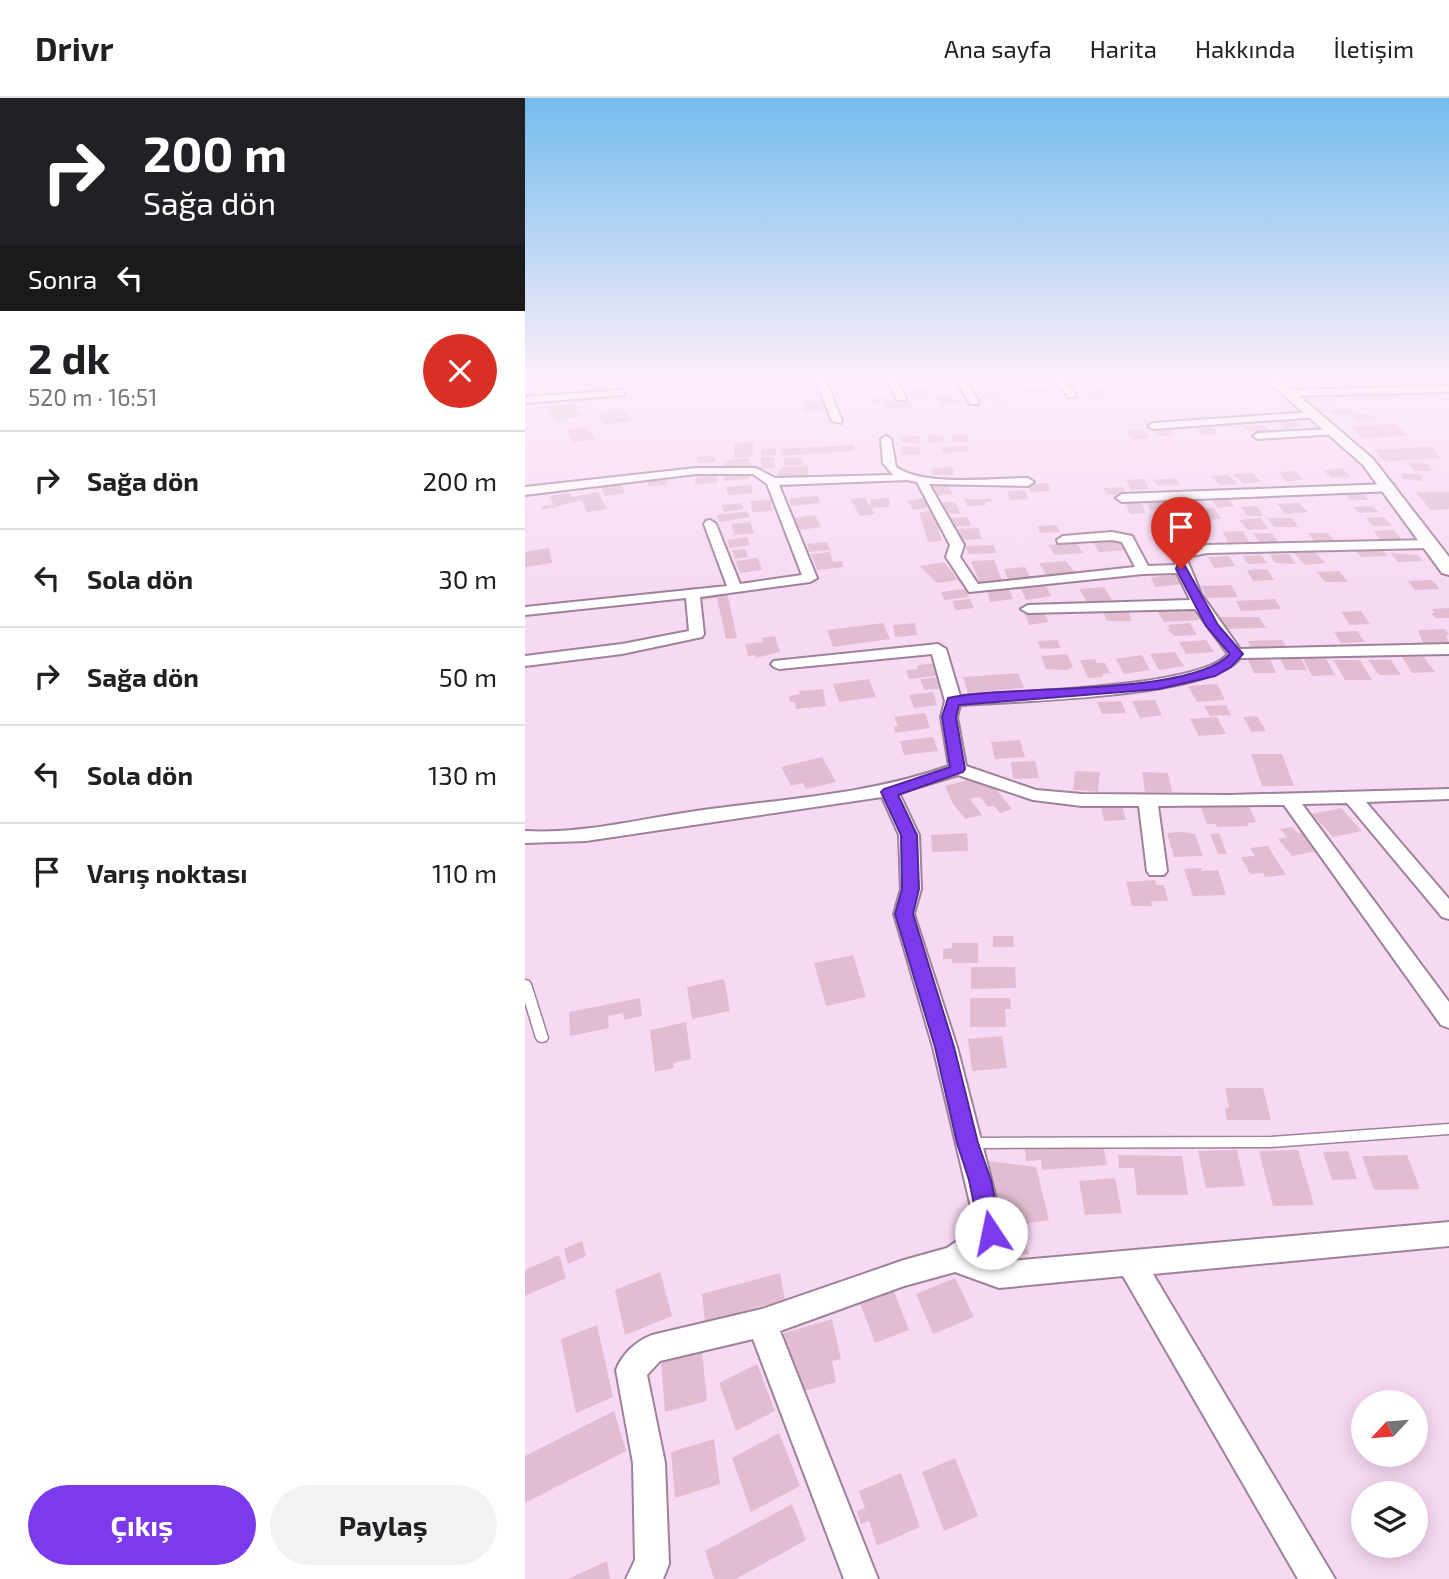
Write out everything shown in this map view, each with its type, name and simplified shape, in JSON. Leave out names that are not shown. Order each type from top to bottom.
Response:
[{"type":"street","points":[[886,445],[892,470],[903,478]]},
{"type":"street","points":[[1349,445],[1369,462],[1449,569]]},
{"type":"street","points":[[525,491],[696,471],[756,471],[772,482],[810,578],[735,589],[525,611]]},
{"type":"street","points":[[772,482],[903,478],[922,481],[1028,482]]},
{"type":"street","points":[[922,481],[957,545],[953,557],[974,589],[1143,570],[1181,569]]},
{"type":"street","points":[[1122,498],[1390,488]]},
{"type":"street","points":[[710,524],[735,589]]},
{"type":"street","points":[[1063,540],[1112,536],[1127,539],[1143,570]]},
{"type":"street","points":[[1236,654],[1212,626],[1181,569],[1179,555],[1207,550],[1429,544]]},
{"type":"street","points":[[525,661],[622,649],[697,634],[694,593]]},
{"type":"street","points":[[1028,609],[1153,604],[1202,605]]},
{"type":"street","points":[[779,664],[938,649],[953,701],[949,717],[958,769]]},
{"type":"street","points":[[953,701],[1159,685],[1210,673],[1227,665],[1236,654],[1449,649]]},
{"type":"street","points":[[525,837],[570,835],[889,792],[958,769],[1033,795],[1148,802],[1449,794]]},
{"type":"street","points":[[643,1579],[652,1564],[649,1463],[631,1370],[652,1349],[762,1323],[905,1273],[955,1259],[991,1233],[945,1047],[904,914],[911,889],[909,835],[889,792]]},
{"type":"street","points":[[1352,797],[1449,912]]},
{"type":"street","points":[[1288,798],[1449,1019]]},
{"type":"street","points":[[1148,802],[1157,872]]},
{"type":"street","points":[[955,1259],[999,1275],[1132,1265],[1449,1234]]},
{"type":"street","points":[[1132,1265],[1318,1579]]},
{"type":"street","points":[[762,1323],[861,1579]]},
{"type":"lane","points":[[525,984],[542,1038]]},
{"type":"lane","points":[[967,1143],[1271,1142],[1449,1129]]},
{"type":"building","points":[[735,445],[754,445],[752,457],[734,458]]},
{"type":"building","points":[[854,445],[855,451],[781,456],[781,449]]},
{"type":"building","points":[[968,446],[968,452],[942,453],[942,447]]},
{"type":"building","points":[[902,447],[921,447],[920,455],[901,455]]},
{"type":"building","points":[[776,448],[776,455],[761,456],[761,449]]},
{"type":"building","points":[[1433,448],[1437,455],[1443,458],[1389,461],[1383,460],[1374,450]]},
{"type":"building","points":[[714,455],[716,462],[698,463],[696,457]]},
{"type":"building","points":[[761,457],[774,457],[775,468],[761,469]]},
{"type":"building","points":[[802,457],[803,465],[784,466],[784,458]]},
{"type":"building","points":[[748,458],[752,466],[727,469],[724,461]]},
{"type":"building","points":[[1408,463],[1426,463],[1434,471],[1414,471]]},
{"type":"building","points":[[808,466],[809,479],[778,481],[777,474],[783,467]]},
{"type":"building","points":[[953,467],[954,475],[932,475],[932,468]]},
{"type":"building","points":[[1342,468],[1351,477],[1331,478],[1323,470]]},
{"type":"building","points":[[1295,471],[1303,479],[1287,482],[1278,472]]},
{"type":"building","points":[[749,473],[749,479],[724,481],[723,475]]},
{"type":"building","points":[[1253,473],[1261,482],[1243,483],[1232,474]]},
{"type":"building","points":[[1402,473],[1422,475],[1422,481],[1402,479]]},
{"type":"building","points":[[717,475],[717,483],[695,484],[696,477]]},
{"type":"building","points":[[1229,475],[1238,484],[1219,485],[1211,476]]},
{"type":"building","points":[[1176,478],[1181,485],[1158,486],[1153,480]]},
{"type":"building","points":[[668,479],[667,485],[648,486],[649,480]]},
{"type":"building","points":[[1144,479],[1149,489],[1131,490],[1126,480]]},
{"type":"building","points":[[946,482],[953,494],[933,496],[927,484]]},
{"type":"building","points":[[1048,483],[1051,491],[1030,492],[1027,484]]},
{"type":"building","points":[[621,484],[625,493],[605,496],[601,487]]},
{"type":"building","points":[[751,485],[753,493],[728,495],[726,487]]},
{"type":"building","points":[[1123,487],[1127,494],[1107,495],[1103,488]]},
{"type":"building","points":[[1025,490],[1028,499],[1010,500],[1007,491]]},
{"type":"building","points":[[598,492],[607,509],[587,512],[581,500],[542,510],[542,506],[554,505],[549,496],[570,493],[572,497]]},
{"type":"building","points":[[1362,492],[1369,500],[1350,500],[1344,493]]},
{"type":"building","points":[[1416,492],[1449,492],[1449,509],[1431,510]]},
{"type":"building","points":[[818,496],[820,503],[791,506],[789,498]]},
{"type":"building","points":[[864,497],[875,514],[860,516],[850,499]]},
{"type":"building","points":[[889,498],[890,507],[871,508],[871,499]]},
{"type":"building","points":[[923,498],[930,507],[913,510],[907,501]]},
{"type":"building","points":[[1228,498],[1234,506],[1218,508],[1211,499]]},
{"type":"building","points":[[964,499],[992,501],[985,502],[986,505],[967,506]]},
{"type":"building","points":[[771,500],[772,511],[752,512],[751,501]]},
{"type":"building","points":[[1165,501],[1170,509],[1150,510],[1145,502]]},
{"type":"building","points":[[955,502],[961,514],[942,513],[937,503]]},
{"type":"building","points":[[741,503],[744,509],[724,512],[721,505]]},
{"type":"building","points":[[1125,503],[1141,503],[1146,513],[1130,514]]},
{"type":"building","points":[[1299,503],[1308,512],[1286,514],[1277,504]]},
{"type":"building","points":[[1257,506],[1263,516],[1247,516],[1241,507]]},
{"type":"building","points":[[1373,506],[1379,512],[1359,513],[1354,507]]},
{"type":"building","points":[[1214,508],[1221,519],[1199,520],[1191,510]]},
{"type":"building","points":[[747,511],[750,517],[720,522],[717,515]]},
{"type":"building","points":[[932,511],[942,541],[928,542],[919,512]]},
{"type":"building","points":[[815,515],[821,527],[800,530],[794,518]]},
{"type":"building","points":[[968,517],[971,526],[953,527],[950,518]]},
{"type":"building","points":[[1384,517],[1392,526],[1373,526],[1366,518]]},
{"type":"building","points":[[1260,518],[1269,529],[1248,530],[1239,520]]},
{"type":"building","points":[[1268,518],[1292,518],[1298,527],[1274,527]]},
{"type":"building","points":[[750,522],[754,533],[735,535],[731,524]]},
{"type":"building","points":[[1057,525],[1060,532],[1040,533],[1037,526]]},
{"type":"building","points":[[978,528],[982,539],[961,540],[957,529]]},
{"type":"building","points":[[1394,530],[1402,540],[1382,541],[1373,531]]},
{"type":"building","points":[[1243,531],[1249,542],[1228,542],[1223,532]]},
{"type":"building","points":[[1253,533],[1272,533],[1279,544],[1261,545]]},
{"type":"building","points":[[1308,533],[1328,533],[1336,543],[1315,542]]},
{"type":"building","points":[[747,537],[750,545],[730,548],[727,540]]},
{"type":"building","points":[[1120,541],[1126,550],[1099,552],[1093,543]]},
{"type":"building","points":[[827,542],[830,550],[809,552],[807,544]]},
{"type":"building","points":[[1076,542],[1083,553],[1055,555],[1048,545]]},
{"type":"building","points":[[994,545],[996,553],[968,554],[966,546]]},
{"type":"building","points":[[549,548],[552,563],[525,567],[525,552]]},
{"type":"building","points":[[745,549],[748,557],[735,559],[732,550]]},
{"type":"building","points":[[1382,549],[1388,556],[1361,557],[1355,550]]},
{"type":"building","points":[[1314,551],[1325,563],[1305,565],[1294,553]]},
{"type":"building","points":[[830,552],[833,562],[842,561],[844,567],[817,570],[811,554]]},
{"type":"building","points":[[1390,553],[1418,555],[1423,561],[1398,562]]},
{"type":"building","points":[[1289,554],[1296,564],[1275,563],[1270,555]]},
{"type":"building","points":[[1261,555],[1267,563],[1248,564],[1243,556]]},
{"type":"building","points":[[1229,556],[1235,566],[1214,568],[1208,557]]},
{"type":"building","points":[[758,558],[762,570],[740,573],[736,561]]},
{"type":"building","points":[[994,560],[1002,581],[980,583],[971,561]]},
{"type":"building","points":[[1066,561],[1075,573],[1047,576],[1039,563]]},
{"type":"building","points":[[944,562],[958,580],[937,583],[920,566]]},
{"type":"building","points":[[1025,567],[1030,578],[1008,580],[1004,569]]},
{"type":"building","points":[[1267,569],[1274,580],[1253,581],[1247,570]]},
{"type":"building","points":[[1339,571],[1348,582],[1325,582],[1317,572]]},
{"type":"building","points":[[1178,575],[1185,584],[1155,587],[1151,577]]},
{"type":"building","points":[[1432,580],[1440,589],[1415,590],[1408,581]]},
{"type":"building","points":[[1046,585],[1051,596],[1026,600],[1020,587]]},
{"type":"building","points":[[1231,585],[1238,597],[1207,598],[1201,586]]},
{"type":"building","points":[[1104,587],[1112,600],[1087,602],[1079,589]]},
{"type":"building","points":[[965,589],[969,597],[944,600],[941,592]]},
{"type":"building","points":[[1009,589],[1013,599],[990,602],[987,591]]},
{"type":"building","points":[[727,592],[737,638],[726,639],[717,598],[702,600],[701,595]]},
{"type":"building","points":[[970,599],[974,608],[956,610],[952,601]]},
{"type":"building","points":[[1275,599],[1281,609],[1241,611],[1236,601]]},
{"type":"building","points":[[1191,607],[1199,620],[1164,622],[1156,609]]},
{"type":"building","points":[[1127,608],[1132,621],[1107,621],[1102,609]]},
{"type":"building","points":[[1449,608],[1449,618],[1435,618],[1431,613],[1435,613],[1431,609]]},
{"type":"building","points":[[1361,611],[1370,624],[1350,625],[1341,612]]},
{"type":"building","points":[[1044,612],[1048,622],[1029,625],[1025,614]]},
{"type":"building","points":[[1217,617],[1259,617],[1266,628],[1221,629]]},
{"type":"building","points":[[883,623],[890,639],[833,647],[827,630]]},
{"type":"building","points":[[915,623],[917,635],[895,637],[893,625]]},
{"type":"building","points":[[1190,623],[1197,635],[1175,636],[1166,629],[1170,629],[1168,625]]},
{"type":"building","points":[[1445,629],[1449,634],[1446,636],[1449,642],[1423,643],[1418,630]]},
{"type":"building","points":[[1357,631],[1365,642],[1341,643],[1334,632]]},
{"type":"building","points":[[775,636],[780,652],[756,658],[755,655],[748,656],[745,644],[763,642],[762,638]]},
{"type":"building","points":[[1057,640],[1061,648],[1041,649],[1037,641]]},
{"type":"building","points":[[1206,640],[1214,652],[1186,654],[1179,642]]},
{"type":"building","points":[[1282,640],[1288,650],[1254,653],[1248,641]]},
{"type":"building","points":[[1175,652],[1184,666],[1159,670],[1150,654]]},
{"type":"building","points":[[1067,654],[1073,667],[1067,670],[1046,669],[1041,656]]},
{"type":"building","points":[[1142,655],[1150,670],[1124,674],[1116,659]]},
{"type":"building","points":[[1300,657],[1307,670],[1286,670],[1280,658]]},
{"type":"building","points":[[1325,657],[1335,675],[1312,676],[1303,658]]},
{"type":"building","points":[[1402,657],[1424,657],[1435,672],[1412,673]]},
{"type":"building","points":[[1095,659],[1097,663],[1105,663],[1110,673],[1102,674],[1103,677],[1088,678],[1080,660]]},
{"type":"building","points":[[1270,659],[1276,673],[1254,673],[1248,660]]},
{"type":"building","points":[[1333,660],[1360,660],[1372,680],[1345,680]]},
{"type":"building","points":[[1368,660],[1391,660],[1401,675],[1379,675]]},
{"type":"building","points":[[939,663],[944,675],[909,679],[906,670],[918,669],[917,665]]},
{"type":"building","points":[[1018,673],[1024,688],[968,693],[963,677]]},
{"type":"building","points":[[941,677],[946,688],[924,690],[920,679]]},
{"type":"building","points":[[869,679],[876,697],[839,702],[833,684]]},
{"type":"building","points":[[1217,684],[1225,700],[1197,702],[1188,686]]},
{"type":"building","points":[[823,689],[826,706],[796,709],[795,702],[790,702],[789,696],[800,694],[799,691]]},
{"type":"building","points":[[933,692],[937,705],[914,708],[909,695]]},
{"type":"building","points":[[1155,700],[1162,715],[1140,718],[1132,701]]},
{"type":"building","points":[[1121,701],[1126,713],[1102,714],[1097,702]]},
{"type":"building","points":[[1226,705],[1231,715],[1210,716],[1204,706]]},
{"type":"building","points":[[925,713],[930,728],[895,733],[894,727],[898,726],[894,717]]},
{"type":"building","points":[[1257,716],[1266,731],[1252,732],[1243,717]]},
{"type":"building","points":[[1217,717],[1226,734],[1199,736],[1190,719]]},
{"type":"building","points":[[933,737],[938,751],[904,755],[900,741]]},
{"type":"building","points":[[1020,740],[1025,757],[995,759],[991,742]]},
{"type":"building","points":[[1251,754],[1282,754],[1294,786],[1262,786]]},
{"type":"building","points":[[822,757],[836,782],[806,789],[803,783],[791,786],[781,767]]},
{"type":"building","points":[[1035,761],[1039,778],[1013,779],[1011,762]]},
{"type":"building","points":[[1075,771],[1100,772],[1098,792],[1073,790]]},
{"type":"building","points":[[1142,772],[1168,773],[1172,792],[1145,792]]},
{"type":"building","points":[[972,779],[996,789],[1012,809],[1000,813],[994,806],[988,807],[980,797],[970,799],[982,815],[965,819],[953,804],[945,786]]},
{"type":"building","points":[[1248,804],[1256,822],[1247,823],[1248,826],[1217,827],[1216,824],[1207,824],[1200,805]]},
{"type":"building","points":[[1101,806],[1122,806],[1126,820],[1104,821]]},
{"type":"building","points":[[1341,808],[1362,831],[1333,837],[1312,814]]},
{"type":"building","points":[[1292,827],[1298,833],[1305,832],[1321,850],[1292,856],[1278,839],[1287,837],[1280,829]]},
{"type":"building","points":[[967,833],[968,851],[932,852],[931,835]]},
{"type":"building","points":[[1167,833],[1195,834],[1203,856],[1174,857]]},
{"type":"building","points":[[1219,833],[1227,854],[1218,854],[1210,834]]},
{"type":"building","points":[[1268,846],[1286,875],[1265,877],[1263,873],[1250,874],[1241,857],[1255,856],[1250,848]]},
{"type":"building","points":[[1201,868],[1202,871],[1218,870],[1226,895],[1193,896],[1184,869]]},
{"type":"building","points":[[1155,880],[1156,885],[1164,885],[1168,901],[1151,901],[1152,906],[1132,906],[1126,882]]},
{"type":"building","points":[[993,936],[1013,936],[1014,947],[993,947]]},
{"type":"building","points":[[952,943],[978,943],[978,963],[952,963],[952,959],[943,959],[943,949],[952,948]]},
{"type":"building","points":[[853,955],[866,997],[826,1006],[814,963]]},
{"type":"building","points":[[971,967],[1015,967],[1016,988],[971,989]]},
{"type":"building","points":[[724,979],[730,1011],[692,1019],[687,987]]},
{"type":"building","points":[[640,998],[642,1016],[624,1020],[623,1013],[608,1016],[609,1028],[570,1036],[569,1012]]},
{"type":"building","points":[[970,998],[1010,998],[1011,1009],[1005,1009],[1006,1027],[970,1027]]},
{"type":"building","points":[[686,1022],[691,1059],[673,1063],[674,1068],[655,1072],[650,1030]]},
{"type":"building","points":[[1002,1036],[1007,1068],[972,1071],[968,1039]]},
{"type":"building","points":[[1225,1088],[1263,1088],[1271,1120],[1227,1120],[1225,1108],[1229,1108]]},
{"type":"building","points":[[1103,1144],[1107,1165],[1042,1170],[1041,1160],[1026,1161],[1025,1149]]},
{"type":"building","points":[[1237,1150],[1245,1186],[1206,1188],[1198,1151]]},
{"type":"building","points":[[1298,1150],[1314,1205],[1273,1206],[1259,1151]]},
{"type":"building","points":[[1348,1151],[1357,1179],[1332,1180],[1323,1152]]},
{"type":"building","points":[[1118,1155],[1182,1156],[1188,1195],[1137,1195],[1134,1168],[1119,1168]]},
{"type":"building","points":[[1407,1155],[1420,1189],[1374,1190],[1362,1156]]},
{"type":"building","points":[[988,1161],[1036,1167],[1049,1220],[1002,1227]]},
{"type":"building","points":[[1115,1178],[1122,1213],[1085,1215],[1079,1181]]},
{"type":"building","points":[[582,1241],[586,1256],[568,1264],[564,1249]]},
{"type":"building","points":[[1026,1243],[1029,1254],[983,1261],[981,1250]]},
{"type":"building","points":[[559,1255],[566,1278],[525,1296],[525,1270]]},
{"type":"building","points":[[660,1272],[672,1316],[625,1335],[615,1290]]},
{"type":"building","points":[[780,1273],[785,1300],[705,1322],[702,1294]]},
{"type":"building","points":[[955,1278],[974,1317],[933,1334],[916,1294]]},
{"type":"building","points":[[892,1286],[909,1330],[875,1343],[858,1298]]},
{"type":"building","points":[[832,1319],[841,1359],[832,1361],[836,1382],[801,1392],[797,1371],[791,1373],[784,1333]]},
{"type":"building","points":[[597,1325],[613,1397],[576,1413],[561,1339]]},
{"type":"building","points":[[702,1351],[707,1401],[665,1412],[661,1363]]},
{"type":"building","points":[[757,1364],[775,1411],[736,1431],[719,1383]]},
{"type":"building","points":[[614,1411],[626,1451],[525,1503],[525,1456]]},
{"type":"building","points":[[779,1433],[800,1486],[751,1512],[732,1458]]},
{"type":"building","points":[[714,1439],[720,1484],[675,1498],[671,1452]]},
{"type":"building","points":[[955,1458],[978,1516],[944,1531],[922,1472]]},
{"type":"building","points":[[901,1473],[920,1527],[877,1546],[869,1521],[861,1524],[857,1511],[865,1508],[859,1491]]},
{"type":"building","points":[[792,1504],[806,1540],[736,1579],[714,1579],[705,1551]]},
{"type":"building","points":[[607,1561],[610,1579],[568,1579]]},
{"type":"route","points":[[991,1233],[945,1047],[904,914],[911,889],[909,835],[889,792],[929,781],[958,769],[949,717],[953,701],[1159,685],[1210,673],[1227,665],[1236,654],[1212,626],[1181,569]]}]
